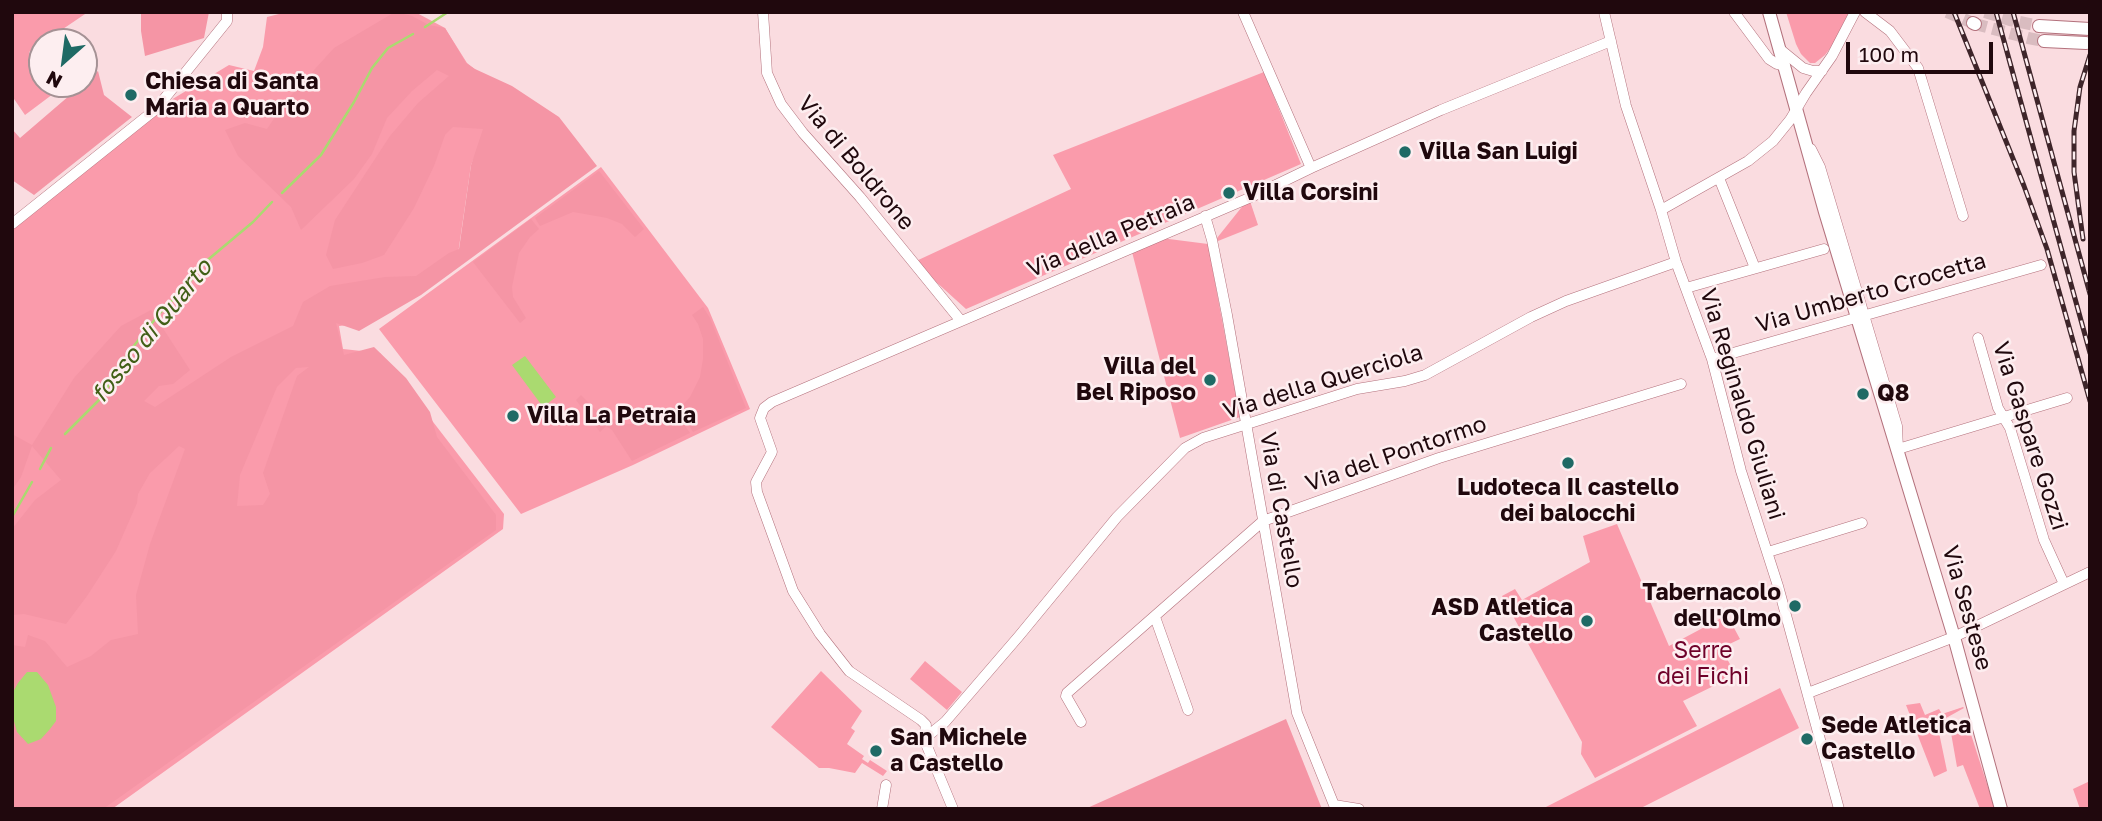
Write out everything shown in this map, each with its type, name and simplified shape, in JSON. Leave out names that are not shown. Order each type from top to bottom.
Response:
[{"type":"main road","name":"Via Sestese","points":[[1771,12],[1803,133],[1861,316],[1890,428],[1954,637],[2002,809]]},
{"type":"main road","points":[[2039,26],[2090,29]]},
{"type":"main road","points":[[2043,41],[2086,43]]},
{"type":"street","points":[[12,224],[156,109],[228,21],[227,12]]},
{"type":"street","name":"Via di Boldrone","points":[[762,12],[767,73],[781,103],[803,133],[860,197],[961,321]]},
{"type":"street","points":[[1243,12],[1311,167]]},
{"type":"street","name":"Via Reginaldo Giuliani","points":[[1604,12],[1626,106],[1676,262],[1712,359],[1741,471],[1768,552],[1839,809]]},
{"type":"street","points":[[1734,12],[1769,59],[1785,66]]},
{"type":"street","points":[[1661,209],[1748,161],[1781,132],[1840,42],[1855,12]]},
{"type":"street","points":[[1865,12],[1890,31],[1917,66],[1962,216]]},
{"type":"street","name":"Via della Petraia","points":[[924,739],[926,726],[921,720],[849,671],[820,634],[793,591],[757,492],[756,482],[772,452],[760,418],[767,405],[1249,198],[1311,167],[1441,110],[1611,41]]},
{"type":"street","points":[[1781,50],[1803,68],[1822,71]]},
{"type":"street","points":[[1719,177],[1755,268]]},
{"type":"street","name":"Via di Castello","points":[[1205,216],[1212,240],[1247,425],[1297,713],[1334,805],[1359,809]]},
{"type":"street","points":[[1686,288],[1825,248]]},
{"type":"street","name":"Via della Querciola","points":[[924,739],[953,713],[1117,517],[1185,448],[1203,438],[1357,389],[1425,375],[1566,301],[1676,262]]},
{"type":"street","name":"Via Umberto Crocetta","points":[[1712,359],[2041,265]]},
{"type":"street","name":"Via Gaspare Gozzi","points":[[1978,338],[1998,408],[2010,428],[2044,540],[2064,584]]},
{"type":"street","name":"Via del Pontormo","points":[[1081,722],[1066,696],[1067,693],[1263,521],[1439,458],[1681,384]]},
{"type":"street","points":[[1898,449],[2067,398]]},
{"type":"street","points":[[1768,552],[1862,523]]},
{"type":"street","points":[[1808,693],[1954,637],[2090,572]]},
{"type":"street","points":[[1155,617],[1188,710]]},
{"type":"street","points":[[924,739],[953,809]]},
{"type":"street","points":[[882,809],[886,785]]},
{"type":"green space","points":[[12,12],[88,12],[64,28],[28,28],[28,98],[48,98],[25,115],[12,96]]},
{"type":"green space","points":[[287,12],[415,12],[445,28],[467,63],[502,91],[471,165],[458,254],[357,324],[339,326],[343,349],[380,353],[504,514],[503,529],[112,809],[12,809],[12,224],[156,109],[229,65],[254,71],[263,47],[267,17]]},
{"type":"green space","points":[[1786,12],[1849,12],[1835,42],[1825,55],[1815,63],[1810,63],[1796,44]]},
{"type":"green space","points":[[1264,72],[1301,164],[966,309],[914,262],[1071,189],[1053,155]]},
{"type":"green space","points":[[601,167],[708,308],[750,409],[633,465],[521,514],[379,329]]},
{"type":"green space","points":[[1249,198],[1258,225],[1218,241],[1217,238]]},
{"type":"green space","points":[[1161,238],[1208,244],[1240,417],[1180,438],[1132,252]]},
{"type":"green space","name":"ASD Atletica Castello","points":[[1617,524],[1669,646],[1727,615],[1740,639],[1721,648],[1736,675],[1683,701],[1697,726],[1595,778],[1581,754],[1582,742],[1502,596],[1515,589],[1522,600],[1590,562],[1583,536]]},
{"type":"green space","points":[[925,661],[962,692],[947,710],[910,679]]},
{"type":"green space","points":[[821,671],[862,711],[851,728],[855,731],[847,744],[864,756],[862,759],[868,763],[870,760],[887,771],[883,776],[862,763],[855,773],[819,768],[771,727]]},
{"type":"green space","points":[[1780,688],[1799,728],[1639,809],[1542,809]]},
{"type":"green space","points":[[1920,703],[1925,715],[1939,709],[1942,714],[1964,708],[1937,723],[1947,771],[1934,777],[1906,705]]},
{"type":"green space","points":[[1968,725],[1995,809],[1980,809],[1963,765],[1957,767],[1951,733]]},
{"type":"green space","points":[[2090,781],[2090,809],[2080,809],[2073,789]]},
{"type":"shaded area","points":[[141,12],[209,12],[204,38],[145,56]]},
{"type":"shaded area","points":[[395,12],[445,28],[466,63],[512,86],[559,117],[597,166],[421,295],[359,331],[336,323],[344,355],[374,347],[406,378],[430,412],[437,437],[496,515],[496,530],[103,809],[12,809],[12,645],[25,647],[28,635],[45,641],[67,667],[91,656],[111,640],[138,634],[136,595],[150,544],[185,449],[179,446],[150,473],[138,494],[137,503],[116,551],[66,624],[24,614],[12,615],[12,529],[35,500],[61,480],[32,446],[21,477],[12,490],[12,434],[32,445],[74,378],[121,326],[151,310],[190,370],[173,384],[159,386],[144,401],[155,407],[231,357],[293,326],[303,302],[330,286],[385,277],[416,276],[459,249],[471,165],[483,129],[453,127],[445,135],[414,208],[384,255],[333,269],[326,255],[335,220],[390,136],[418,103],[449,76],[437,70],[412,91],[387,118],[372,154],[354,179],[301,230],[291,207],[238,156],[225,130],[245,123],[267,129],[286,101],[334,48]],"holes":[[[309,367],[297,376],[263,473],[270,494],[263,505],[237,506],[240,475],[277,387],[296,368]]]},
{"type":"shaded area","points":[[98,71],[104,95],[132,117],[34,195],[12,180],[12,129],[20,138],[67,98],[98,98]]},
{"type":"shaded area","points":[[599,171],[644,229],[635,237],[622,224],[607,218],[573,212],[540,226],[535,218]]},
{"type":"shaded area","points":[[531,219],[539,229],[519,253],[512,287],[513,297],[526,318],[520,323],[473,262]]},
{"type":"shaded area","points":[[703,307],[710,318],[746,408],[693,432],[679,409],[690,397],[700,377],[703,339],[692,315]]},
{"type":"shaded area","points":[[525,356],[556,397],[543,407],[512,365]]},
{"type":"shaded area","points":[[581,395],[597,411],[628,424],[652,423],[674,411],[690,433],[632,461],[612,430],[606,426],[600,432],[576,400]]},
{"type":"shaded area","points":[[27,672],[37,672],[48,685],[56,707],[56,721],[50,729],[41,739],[28,744],[17,732],[12,714],[12,694]]},
{"type":"shaded area","points":[[1286,719],[1322,809],[1085,809]]},
{"type":"waterway","name":"fosso di Quarto","points":[[425,27],[448,12]]},
{"type":"waterway","name":"fosso di Quarto","points":[[282,193],[321,155],[372,68],[388,48],[413,34]]},
{"type":"waterway","name":"fosso di Quarto","points":[[65,434],[101,398],[129,352],[204,263],[253,222],[272,202]]},
{"type":"waterway","points":[[40,469],[51,448]]},
{"type":"waterway","name":"fosso di Quarto","points":[[12,517],[32,482]]},
{"type":"tunnel","points":[[1947,12],[1973,23]]},
{"type":"tunnel","points":[[1985,12],[2039,26]]},
{"type":"tunnel","points":[[1975,24],[2044,41]]},
{"type":"railway","points":[[1954,12],[2047,249],[2090,401]]},
{"type":"railway","points":[[1996,12],[2090,353]]},
{"type":"railway","points":[[2013,12],[2090,294]]},
{"type":"railway","points":[[2083,239],[2074,172],[2074,131],[2080,87],[2090,55]]},
{"type":"place","name":"Chiesa di Santa Maria a Quarto","points":[[131,95]]},
{"type":"place","name":"Villa San Luigi","points":[[1405,152]]},
{"type":"place","name":"Villa Corsini","points":[[1229,193]]},
{"type":"place","name":"Villa del Bel Riposo","points":[[1210,380]]},
{"type":"place","name":"Q8","points":[[1863,394]]},
{"type":"place","name":"Villa La Petraia","points":[[513,416]]},
{"type":"place","name":"Ludoteca Il castello dei balocchi","points":[[1568,463]]},
{"type":"place","name":"Tabernacolo dell'Olmo","points":[[1795,606]]},
{"type":"place","name":"ASD Atletica Castello","points":[[1587,621]]},
{"type":"place","name":"Sede Atletica Castello","points":[[1807,739]]},
{"type":"place","name":"San Michele a Castello","points":[[876,751]]},
{"type":"park label","name":"Serre dei Fichi","points":[[1703,664]]}]
